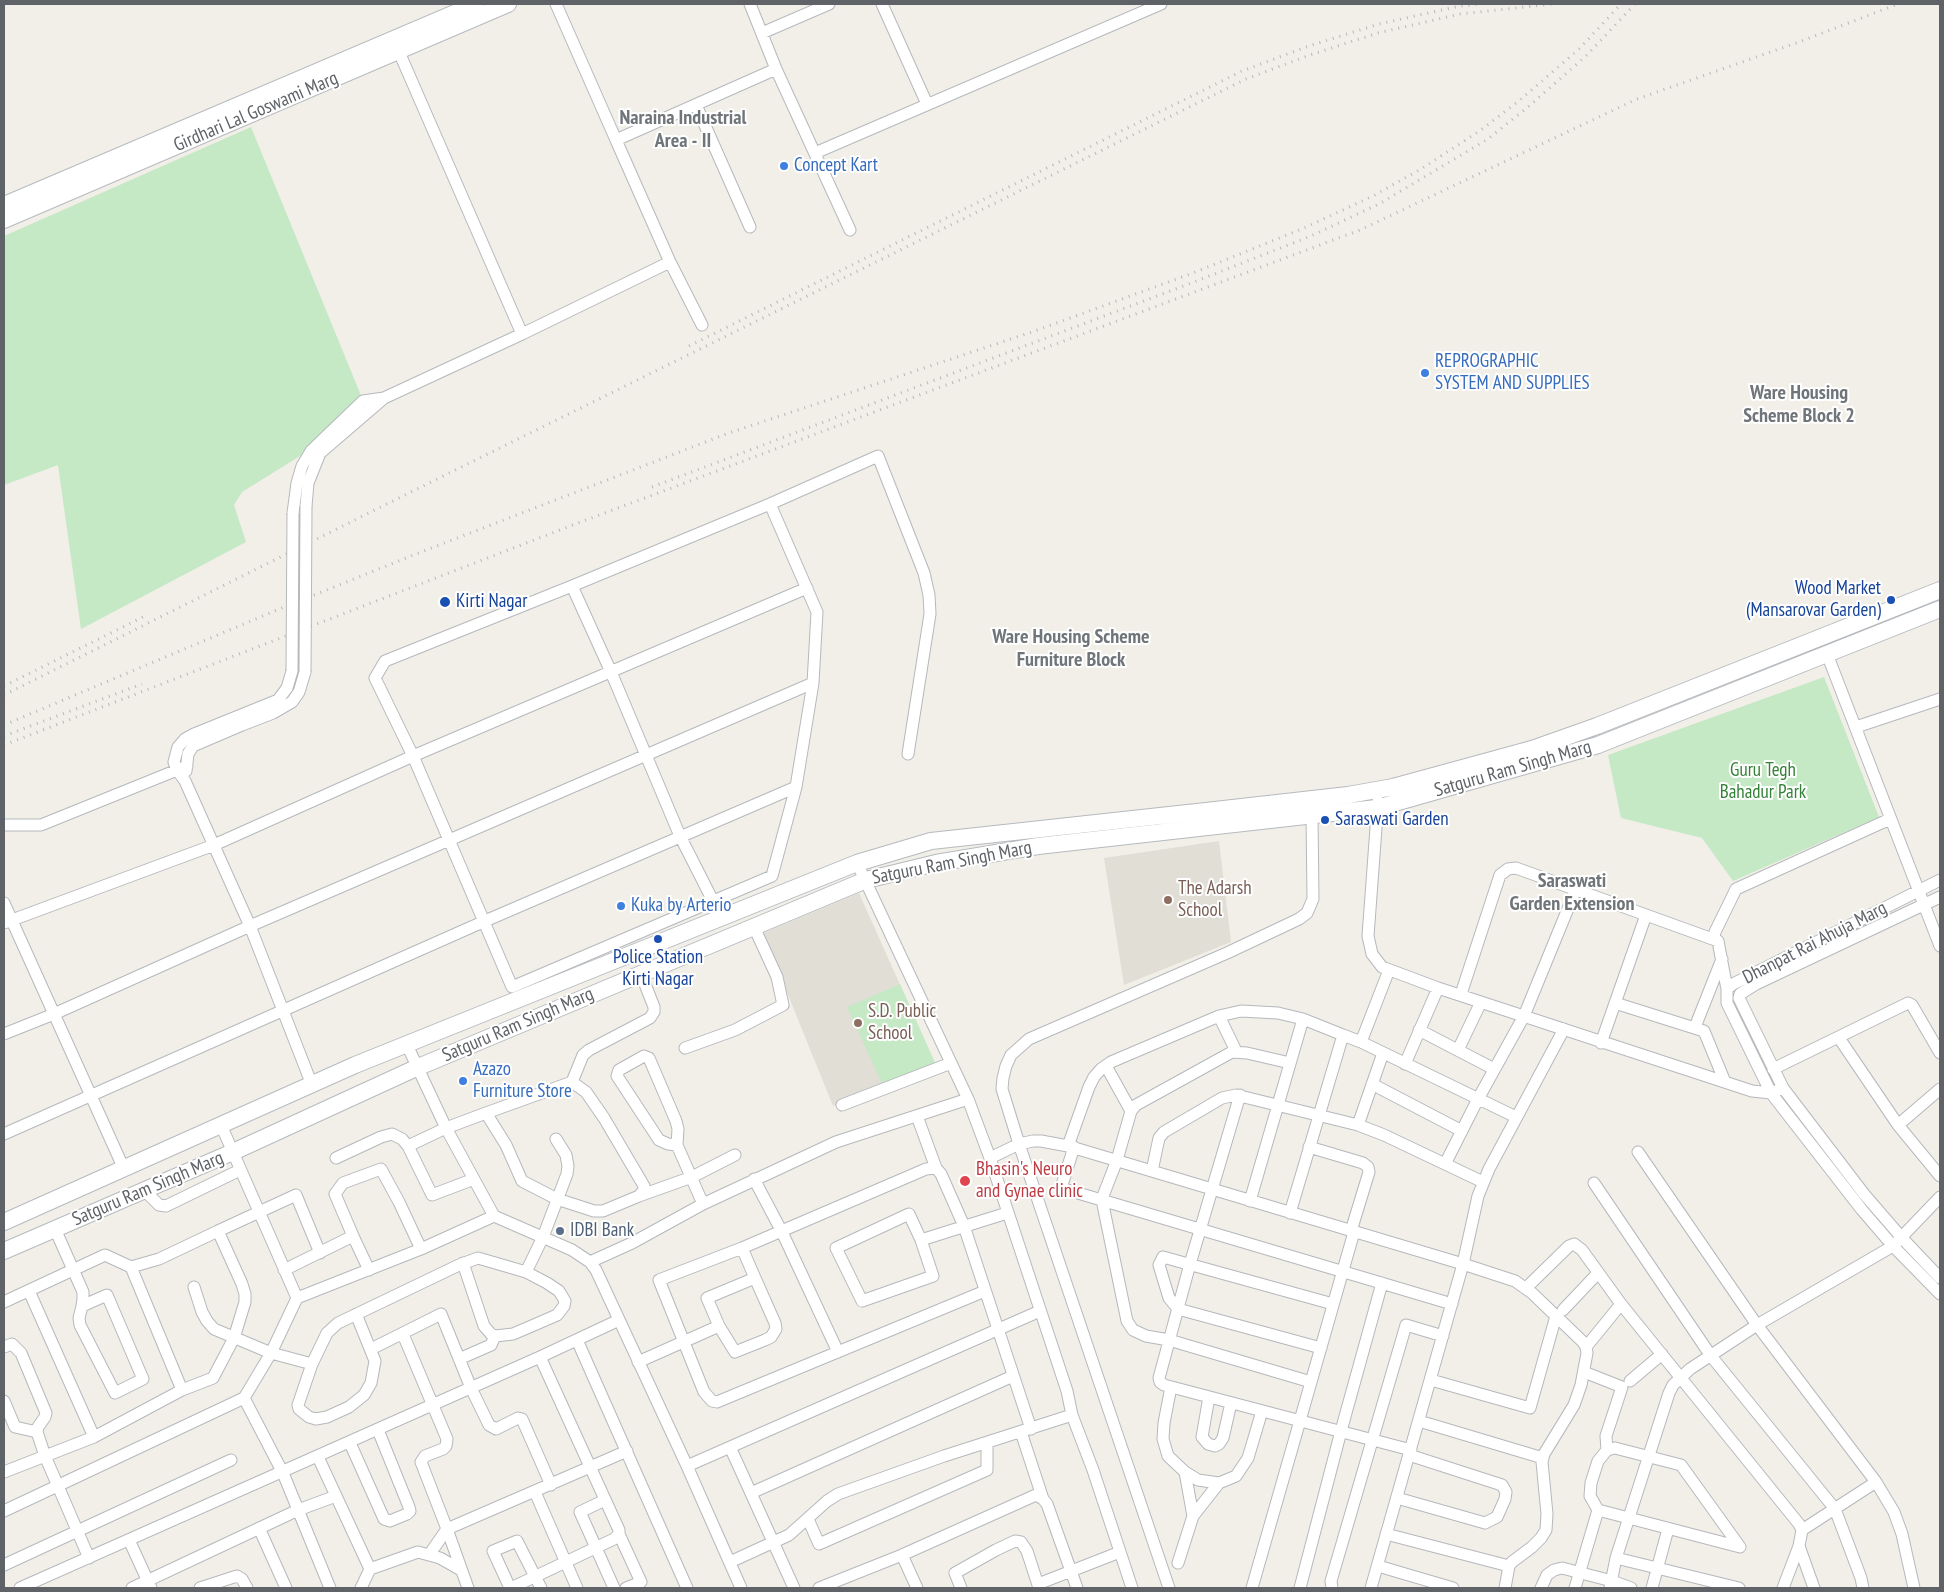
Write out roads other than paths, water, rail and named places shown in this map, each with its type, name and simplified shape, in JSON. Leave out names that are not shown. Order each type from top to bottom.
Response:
[{"type":"main road","name":"Girdhari Lal Goswami Marg","points":[[4,220],[396,45],[476,4]]},
{"type":"main road","name":"Girdhari Lal Goswami Marg","points":[[4,205],[396,45],[508,4]]},
{"type":"main road","name":"Satguru Ram Singh Marg","points":[[4,1222],[312,1085],[407,1045],[515,994],[857,863],[931,841],[1206,811],[1380,789],[1532,749],[1606,722],[1940,590]]},
{"type":"main road","name":"Satguru Ram Singh Marg","points":[[4,1251],[233,1152],[416,1068],[866,880],[936,863],[1038,846],[1377,808],[1598,745],[1940,609]]},
{"type":"street","points":[[556,4],[670,262],[702,325]]},
{"type":"street","points":[[750,4],[776,69],[850,230]]},
{"type":"street","points":[[762,33],[829,4]]},
{"type":"street","points":[[882,4],[928,104]]},
{"type":"street","points":[[815,153],[1161,4]]},
{"type":"street","points":[[396,45],[522,334]]},
{"type":"street","points":[[616,140],[776,69]]},
{"type":"street","points":[[696,105],[750,227]]},
{"type":"street","points":[[312,1085],[250,926],[185,781],[182,768],[188,754],[193,746],[273,713],[292,702],[299,692],[305,672],[306,506],[310,477],[320,453],[384,398],[670,262]]},
{"type":"street","points":[[182,768],[174,762],[178,747],[185,739],[278,700],[287,688],[292,671],[293,513],[297,483],[302,466],[311,451],[363,401],[384,398]]},
{"type":"street","points":[[770,504],[817,612],[813,683],[796,787],[772,876],[713,901],[515,994],[413,756],[375,678],[385,660],[572,586],[770,504],[878,456],[924,573],[929,595],[930,614],[908,754]]},
{"type":"street","points":[[572,586],[647,754],[680,836],[713,901]]},
{"type":"street","points":[[8,921],[214,845],[413,756],[807,588]]},
{"type":"street","points":[[1826,654],[1940,946]]},
{"type":"street","points":[[4,1034],[54,1014],[250,926],[813,683]]},
{"type":"street","points":[[1856,728],[1940,699]]},
{"type":"street","points":[[4,825],[41,825],[182,768]]},
{"type":"street","points":[[4,1134],[485,921],[796,787]]},
{"type":"street","points":[[1380,789],[1368,936],[1372,954],[1376,961],[1389,970],[1438,988],[1461,994],[1601,1043],[1752,1092],[1771,1093],[1783,1088]]},
{"type":"street","points":[[1169,1588],[1019,1144],[1002,1089],[1006,1066],[1011,1055],[1029,1039],[1227,953],[1299,919],[1307,913],[1313,899],[1312,816]]},
{"type":"street","points":[[1714,939],[1715,932],[1736,890],[1890,819]]},
{"type":"street","points":[[857,863],[968,1099],[990,1158],[1067,1391],[1072,1415],[1132,1588]]},
{"type":"street","points":[[1461,994],[1500,876],[1504,871],[1516,868],[1718,941],[1727,989],[1740,994]]},
{"type":"street","name":"Dhanpat Rai Ahuja Marg","points":[[1940,880],[1733,984],[1727,989],[1726,997],[1771,1093],[1893,1246],[1940,1294]]},
{"type":"street","points":[[1445,1164],[1524,1016],[1576,890]]},
{"type":"street","name":"Dhanpat Rai Ahuja Marg","points":[[1940,897],[1756,984],[1740,994],[1739,998],[1783,1088],[1864,1194],[1940,1278]]},
{"type":"street","points":[[4,903],[8,921],[54,1014],[124,1169]]},
{"type":"street","points":[[1601,1043],[1646,915]]},
{"type":"street","points":[[685,1048],[735,1030],[782,1005],[777,977],[754,927]]},
{"type":"street","points":[[1695,1027],[1722,959]]},
{"type":"street","points":[[1361,1042],[1389,970]]},
{"type":"street","points":[[408,1146],[446,1128],[572,1082],[583,1055],[589,1050],[650,1018],[654,1007],[641,974]]},
{"type":"street","points":[[1405,1064],[1438,988]]},
{"type":"street","points":[[1458,1050],[1481,1002]]},
{"type":"street","points":[[1615,1003],[1695,1027],[1705,1033],[1725,1082]]},
{"type":"street","points":[[1773,1069],[1908,1004],[1912,1005],[1940,1053]]},
{"type":"street","points":[[1452,1304],[1061,1188],[1089,1087],[1094,1077],[1111,1062],[1220,1016],[1241,1011],[1260,1011],[1303,1018],[1361,1042],[1516,1117]]},
{"type":"street","points":[[1220,1016],[1236,1051]]},
{"type":"street","points":[[1250,1201],[1303,1018]]},
{"type":"street","points":[[1371,1588],[1463,1264],[1478,1196],[1483,1182],[1516,1117],[1564,1029]]},
{"type":"street","points":[[1419,1030],[1494,1070]]},
{"type":"street","points":[[1290,1213],[1343,1035]]},
{"type":"street","points":[[1839,1038],[1898,1125],[1940,1176]]},
{"type":"street","points":[[407,1045],[416,1068],[446,1128],[494,1216],[572,1250],[590,1262],[596,1270],[741,1588]]},
{"type":"street","points":[[1290,1063],[1236,1051],[1144,1099],[1131,1111],[1103,1201],[1105,1219],[1127,1321],[1133,1330],[1146,1336],[1169,1340],[1311,1382]]},
{"type":"street","points":[[1358,1125],[1383,1053]]},
{"type":"street","points":[[677,1145],[659,1140],[617,1076],[619,1070],[644,1056],[649,1058],[676,1121],[678,1129],[677,1145],[702,1204]]},
{"type":"street","points":[[842,1105],[951,1063]]},
{"type":"street","points":[[1106,1066],[1131,1111]]},
{"type":"street","points":[[572,1082],[580,1087],[590,1098],[616,1135],[644,1186],[644,1190],[639,1196]]},
{"type":"street","points":[[1372,1084],[1462,1131]]},
{"type":"street","points":[[1898,1125],[1940,1089]]},
{"type":"street","points":[[1152,1171],[1159,1138],[1164,1132],[1222,1098],[1240,1095],[1358,1125],[1483,1182]]},
{"type":"street","points":[[1240,1095],[1211,1189],[1159,1380],[1164,1385],[1171,1387],[1373,1440],[1502,1485],[1506,1492],[1497,1517],[1485,1523],[1397,1498]]},
{"type":"street","points":[[590,1262],[632,1243],[702,1204],[836,1142],[968,1099]]},
{"type":"street","points":[[486,1113],[506,1145],[522,1181],[557,1199],[598,1212],[692,1177],[735,1155]]},
{"type":"street","points":[[917,1116],[936,1168],[942,1174],[964,1226],[1013,1376],[1043,1499]]},
{"type":"street","points":[[221,1125],[297,1298]]},
{"type":"street","points":[[336,1158],[381,1137],[392,1134],[402,1139],[408,1146],[432,1195],[474,1179]]},
{"type":"street","points":[[526,1272],[544,1237],[567,1174],[566,1155],[556,1139]]},
{"type":"street","points":[[990,1158],[1019,1144],[1041,1141],[1071,1147],[1463,1264],[1514,1281],[1526,1288],[1559,1313],[1586,1347]]},
{"type":"street","points":[[1252,1588],[1369,1172],[1368,1167],[1363,1163],[1309,1147]]},
{"type":"street","points":[[1638,1152],[1757,1325],[1876,1482],[1894,1512],[1902,1534],[1914,1588]]},
{"type":"street","points":[[936,1168],[926,1169],[782,1232],[659,1280],[683,1342],[704,1392],[712,1401],[717,1402],[985,1291]]},
{"type":"street","points":[[369,1270],[335,1194],[344,1183],[381,1169],[421,1249]]},
{"type":"street","points":[[145,1191],[159,1205],[166,1206],[240,1170]]},
{"type":"street","points":[[754,1179],[782,1232],[838,1352]]},
{"type":"street","points":[[1594,1183],[1711,1356],[1835,1509],[1862,1578],[1863,1588]]},
{"type":"street","points":[[4,1302],[105,1255],[131,1267],[159,1259],[296,1195],[320,1253]]},
{"type":"street","points":[[1611,1585],[1616,1558],[1673,1384],[1757,1325],[1893,1246],[1940,1197]]},
{"type":"street","points":[[922,1240],[1007,1213]]},
{"type":"street","points":[[909,1214],[922,1240],[932,1276],[862,1301],[836,1248],[909,1214]]},
{"type":"street","points":[[4,1511],[244,1398],[271,1353],[297,1298],[421,1249],[494,1216]]},
{"type":"street","points":[[55,1229],[83,1292],[79,1318],[80,1324],[115,1393],[143,1379],[107,1295],[82,1306]]},
{"type":"street","points":[[4,1472],[94,1437],[182,1390],[213,1378],[234,1338],[244,1311],[246,1294],[218,1231]]},
{"type":"street","points":[[284,1270],[353,1236]]},
{"type":"street","points":[[1526,1288],[1569,1246],[1574,1244],[1582,1250],[1621,1304],[1800,1524],[1802,1530],[1799,1546],[1782,1588]]},
{"type":"street","points":[[742,1248],[775,1323],[776,1329],[775,1333],[765,1340],[734,1352],[719,1326],[707,1298],[755,1278]]},
{"type":"street","points":[[1320,1348],[1178,1309],[1169,1298],[1159,1264],[1163,1257],[1333,1304]]},
{"type":"street","points":[[356,1314],[375,1361],[371,1384],[364,1395],[349,1407],[316,1419],[303,1413],[298,1405],[312,1364],[327,1333],[338,1323],[356,1314],[463,1263],[478,1258],[526,1272],[559,1292],[565,1301],[564,1306],[557,1314],[534,1325],[513,1334],[495,1336],[484,1326],[463,1263]]},
{"type":"street","points":[[131,1267],[182,1390]]},
{"type":"street","points":[[1431,1380],[1530,1408],[1559,1313],[1598,1273]]},
{"type":"street","points":[[1300,1588],[1382,1284]]},
{"type":"street","points":[[194,1287],[207,1322],[214,1329],[271,1353],[312,1364]]},
{"type":"street","points":[[29,1291],[94,1437]]},
{"type":"street","points":[[1505,1588],[1509,1566],[1541,1538],[1546,1530],[1547,1514],[1543,1458],[1548,1445],[1567,1419],[1574,1405],[1584,1372],[1586,1347],[1621,1304]]},
{"type":"street","points":[[687,1466],[1040,1311]]},
{"type":"street","points":[[371,1349],[441,1314],[471,1388],[492,1428],[496,1429],[518,1418],[522,1419],[551,1485]]},
{"type":"street","points":[[20,1588],[283,1473],[619,1320]]},
{"type":"street","points":[[1332,1588],[1331,1581],[1406,1325],[1443,1336]]},
{"type":"street","points":[[638,1362],[719,1326]]},
{"type":"street","points":[[401,1335],[405,1339],[447,1442],[443,1449],[425,1456],[421,1462],[468,1588]]},
{"type":"street","points":[[459,1359],[491,1345],[495,1336]]},
{"type":"street","points":[[578,1340],[687,1588]]},
{"type":"street","points":[[4,1347],[12,1344],[21,1353],[46,1413],[36,1432],[89,1558]]},
{"type":"street","points":[[1630,1381],[1662,1354]]},
{"type":"street","points":[[540,1357],[641,1582],[626,1588]]},
{"type":"street","points":[[1584,1372],[1622,1387],[1606,1436],[1606,1450],[1598,1461],[1590,1484],[1590,1496],[1598,1510],[1740,1547],[1681,1465],[1615,1448],[1606,1450]]},
{"type":"street","points":[[751,1493],[1013,1376]]},
{"type":"street","points":[[1171,1387],[1163,1439],[1168,1456],[1185,1472],[1198,1480],[1219,1484]]},
{"type":"street","points":[[1209,1397],[1202,1437],[1208,1444],[1215,1446],[1224,1438],[1231,1403]]},
{"type":"street","points":[[244,1398],[283,1473],[330,1588]]},
{"type":"street","points":[[4,1401],[15,1427],[36,1432]]},
{"type":"street","points":[[1178,1562],[1193,1516],[1219,1484],[1236,1476],[1248,1458],[1262,1411]]},
{"type":"street","points":[[730,1562],[789,1535],[827,1501],[838,1494],[987,1442],[1072,1415]]},
{"type":"street","points":[[1419,1421],[1543,1458]]},
{"type":"street","points":[[350,1443],[384,1518],[390,1521],[407,1514],[410,1511],[409,1507],[378,1430]]},
{"type":"street","points":[[808,1519],[819,1544],[986,1470],[987,1442]]},
{"type":"street","points":[[730,1447],[794,1588]]},
{"type":"street","points":[[429,1555],[447,1529],[628,1451]]},
{"type":"street","points":[[318,1457],[370,1569]]},
{"type":"street","points":[[4,1565],[231,1460]]},
{"type":"street","points":[[1185,1472],[1193,1516]]},
{"type":"street","points":[[1802,1530],[1876,1482]]},
{"type":"street","points":[[535,1492],[577,1588]]},
{"type":"street","points":[[819,1588],[902,1555],[1036,1495],[1047,1504],[1077,1588]]},
{"type":"street","points":[[132,1588],[149,1585],[259,1528],[298,1510],[336,1496]]},
{"type":"street","points":[[605,1500],[580,1512],[614,1588]]},
{"type":"street","points":[[1575,1588],[1598,1510]]},
{"type":"street","points":[[259,1528],[286,1588]]},
{"type":"street","points":[[1652,1588],[1668,1529]]},
{"type":"street","points":[[541,1588],[535,1577],[517,1542],[493,1552],[510,1588],[535,1577],[597,1547],[617,1537],[619,1534]]},
{"type":"street","points":[[1386,1534],[1509,1566]]},
{"type":"street","points":[[129,1540],[149,1585]]},
{"type":"street","points":[[961,1588],[955,1573],[996,1550],[1015,1542],[1021,1542],[1027,1551],[1039,1586],[1120,1552]]},
{"type":"street","points":[[1799,1546],[1814,1588]]},
{"type":"street","points":[[362,1588],[370,1569],[418,1552],[440,1558],[461,1570]]},
{"type":"street","points":[[902,1555],[916,1588]]},
{"type":"street","points":[[1616,1558],[1738,1588]]},
{"type":"street","points":[[1378,1566],[1453,1588]]},
{"type":"street","points":[[1541,1588],[1547,1575],[1554,1570],[1562,1568],[1611,1585],[1631,1588]]},
{"type":"street","points":[[200,1588],[237,1576],[242,1579],[246,1588]]},
{"type":"railway","points":[[689,346],[1242,71],[1309,46],[1379,24],[1460,6],[1480,4]]},
{"type":"railway","points":[[4,695],[1246,79],[1310,55],[1378,33],[1460,14],[1553,4]]},
{"type":"railway","points":[[4,725],[277,610],[726,434],[1032,332],[1193,273],[1304,228],[1373,196],[1421,169],[1481,130],[1520,100],[1579,49],[1621,4]]},
{"type":"railway","points":[[652,487],[1194,282],[1311,236],[1379,204],[1488,139],[1586,56],[1635,4]]},
{"type":"railway","points":[[4,745],[578,523],[1360,230],[1637,99],[1799,42],[1898,4]]},
{"type":"railway","points":[[4,686],[143,617]]},
{"type":"railway","points":[[4,736],[142,684]]},
{"type":"place","name":"Concept Kart","points":[[784,166]]},
{"type":"place","name":"REPROGRAPHIC SYSTEM AND SUPPLIES","points":[[1425,373]]},
{"type":"place","name":"Wood Market (Mansarovar Garden)","points":[[1891,600]]},
{"type":"place","name":"Kirti Nagar","points":[[445,602]]},
{"type":"place","name":"Saraswati Garden","points":[[1325,820]]},
{"type":"place","name":"The Adarsh School","points":[[1168,900]]},
{"type":"place","name":"Kuka by Arterio","points":[[621,906]]},
{"type":"place","name":"Police Station Kirti Nagar","points":[[658,939]]},
{"type":"place","name":"S.D. Public School","points":[[858,1023]]},
{"type":"place","name":"Azazo Furniture Store","points":[[463,1081]]},
{"type":"place","name":"Bhasin's Neuro and Gynae clinic","points":[[965,1181]]},
{"type":"place","name":"IDBI Bank","points":[[560,1231]]},
{"type":"district","name":"Naraina Industrial Area - II","points":[[683,130]]},
{"type":"district","name":"Ware Housing Scheme Block 2","points":[[1799,404]]},
{"type":"district","name":"Ware Housing Scheme Furniture Block","points":[[1071,648]]},
{"type":"district","name":"Saraswati Garden Extension","points":[[1572,892]]},
{"type":"park label","name":"Guru Tegh Bahadur Park","points":[[1763,782]]}]
